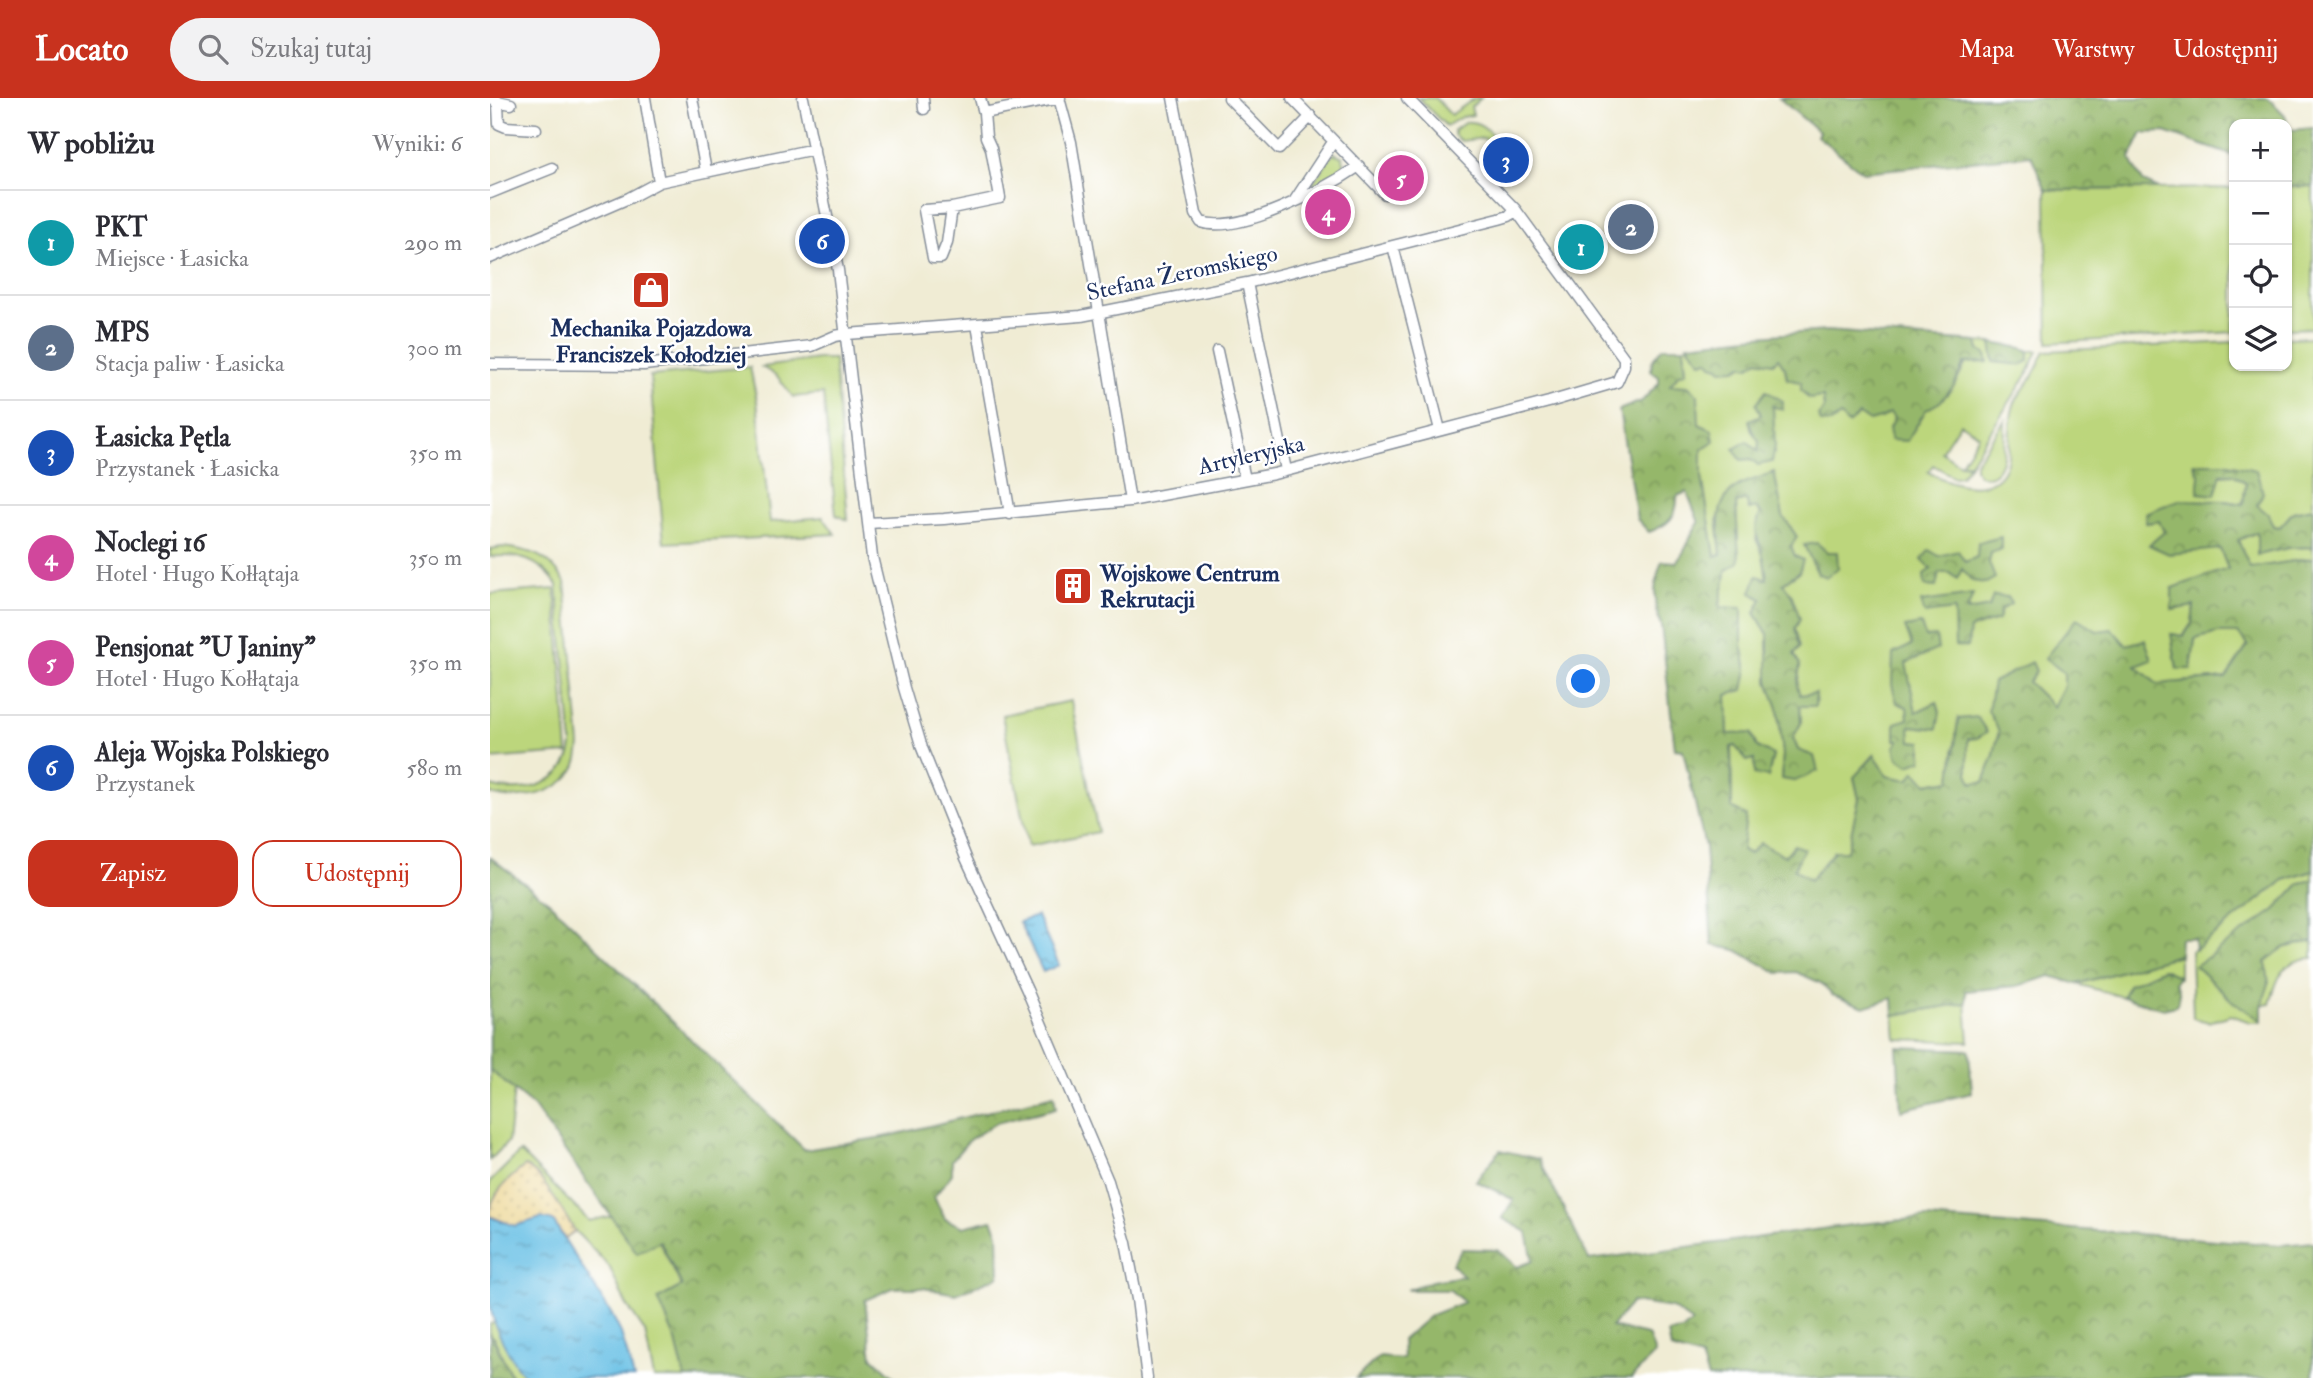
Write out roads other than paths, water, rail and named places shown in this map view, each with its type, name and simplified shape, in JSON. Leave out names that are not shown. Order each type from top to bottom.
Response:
[{"type":"street","points":[[645,98],[659,182]]},
{"type":"street","points":[[692,98],[706,171]]},
{"type":"street","points":[[803,98],[838,270],[877,578],[922,748],[966,858],[1027,990],[1108,1181],[1126,1243],[1137,1299],[1147,1378]]},
{"type":"street","points":[[952,208],[942,258],[933,258],[924,210],[952,208],[1000,198],[980,98]]},
{"type":"street","points":[[984,113],[1060,98],[1071,142],[1130,501]]},
{"type":"street","points":[[1173,98],[1196,214],[1201,222],[1211,226],[1282,209],[1359,166]]},
{"type":"street","points":[[1229,98],[1279,149],[1311,116]]},
{"type":"street","points":[[1292,98],[1385,194]]},
{"type":"street","points":[[1408,98],[1516,209]]},
{"type":"street","points":[[492,99],[511,104]]},
{"type":"street","points":[[492,99],[498,105],[499,124],[536,129]]},
{"type":"street","points":[[1295,200],[1333,142]]},
{"type":"street","points":[[490,258],[629,198],[659,182],[814,149]]},
{"type":"street","points":[[490,193],[552,168]]},
{"type":"street","name":"Stefana Żeromskiego","points":[[490,364],[644,365],[812,346],[847,334],[977,325],[1100,312],[1247,283],[1499,219],[1509,216],[1516,209]]},
{"type":"street","name":"Artyleryjska","points":[[868,523],[1130,501],[1286,470],[1617,382],[1624,366],[1624,358],[1516,209]]},
{"type":"street","points":[[1393,246],[1440,429]]},
{"type":"street","points":[[1247,283],[1286,470]]},
{"type":"street","points":[[977,325],[1010,513]]},
{"type":"street","points":[[1217,351],[1245,479]]},
{"type":"water","points":[[1037,916],[1059,965],[1043,972],[1019,922]]},
{"type":"water","points":[[490,1217],[515,1226],[541,1218],[553,1221],[612,1315],[621,1333],[634,1378],[526,1378],[514,1362],[492,1314]]},
{"type":"place","name":"Łasicka Pętla","points":[[1506,160]]},
{"type":"place","name":"Pensjonat \"U Janiny\"","points":[[1401,178]]},
{"type":"place","name":"Noclegi 16","points":[[1328,212]]},
{"type":"place","name":"MPS","points":[[1631,227]]},
{"type":"place","name":"Aleja Wojska Polskiego","points":[[822,241]]},
{"type":"place","name":"PKT","points":[[1581,247]]},
{"type":"place","name":"Mechanika Pojazdowa Franciszek Kołodziej","points":[[651,290]]},
{"type":"place","name":"Wojskowe Centrum Rekrutacji","points":[[1073,586]]}]
